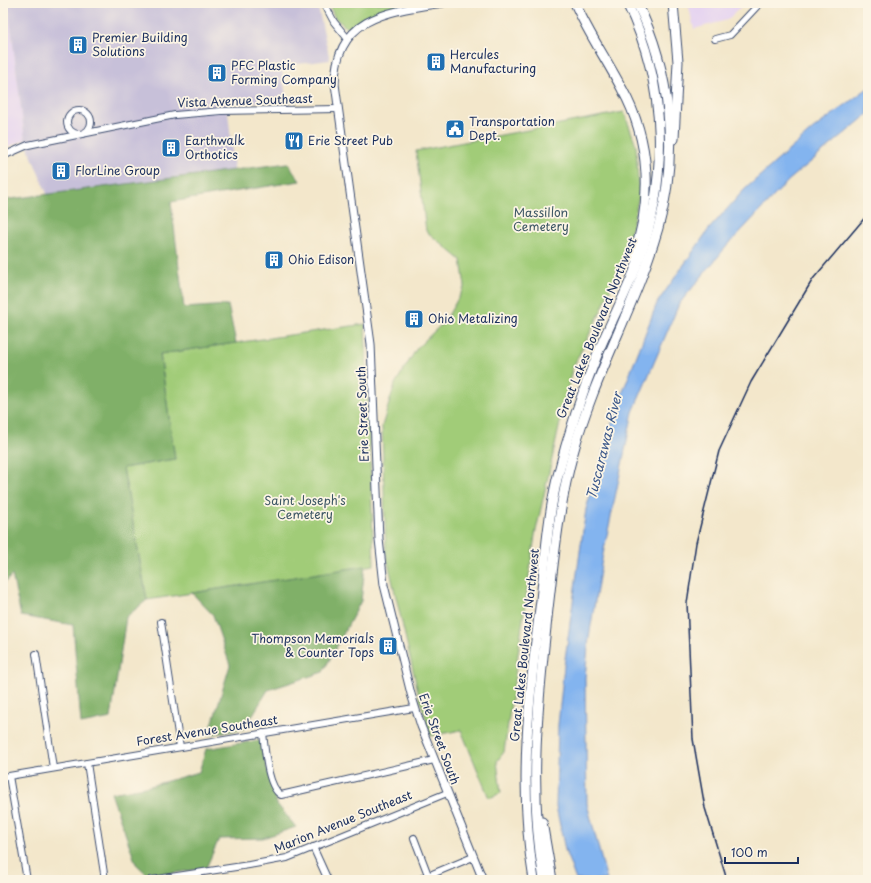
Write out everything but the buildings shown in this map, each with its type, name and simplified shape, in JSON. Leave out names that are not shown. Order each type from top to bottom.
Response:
[{"type":"highway","points":[[575,3],[591,36],[629,102],[640,133],[646,165],[647,194],[643,223],[635,252],[613,313],[610,327]]},
{"type":"highway","name":"Great Lakes Boulevard Northwest","points":[[534,880],[526,809],[526,746],[530,690],[550,520],[557,481],[573,419],[636,267],[647,235],[654,205],[658,176],[660,133],[656,93],[645,48],[627,3]]},
{"type":"highway","name":"Great Lakes Boulevard Northwest","points":[[544,880],[535,798],[536,728],[556,540],[568,475],[579,433],[592,391],[650,253],[663,210],[668,175],[669,144],[666,101],[659,63],[637,3]]},
{"type":"highway","points":[[639,281],[658,243],[665,215],[670,182],[678,62],[674,3]]},
{"type":"highway","points":[[536,728],[539,749],[543,826],[552,880]]},
{"type":"main road","name":"Erie Street South","points":[[443,3],[382,15],[363,25],[348,39],[341,53],[336,71],[335,84],[371,344],[379,538],[382,575],[414,708],[483,880]]},
{"type":"street","points":[[324,3],[334,22],[348,39]]},
{"type":"street","points":[[715,39],[730,35],[760,3]]},
{"type":"street","name":"Vista Avenue Southeast","points":[[3,156],[28,145],[149,119],[199,112],[338,109]]},
{"type":"street","points":[[76,110],[83,110],[91,119],[89,130],[82,134],[74,133],[68,127],[67,119],[76,110]]},
{"type":"street","points":[[161,622],[180,747]]},
{"type":"street","points":[[36,654],[53,768]]},
{"type":"street","name":"Forest Avenue Southeast","points":[[6,776],[414,708]]},
{"type":"street","points":[[263,734],[270,776],[276,791],[281,795],[434,760]]},
{"type":"street","points":[[86,763],[105,880]]},
{"type":"street","points":[[6,776],[27,880]]},
{"type":"street","name":"Marion Avenue Southeast","points":[[150,880],[274,861],[313,847],[447,793]]},
{"type":"street","points":[[414,838],[429,878]]},
{"type":"street","points":[[313,847],[328,880]]},
{"type":"street","points":[[418,880],[429,878],[473,857]]},
{"type":"street","points":[[196,873],[197,880]]},
{"type":"shaded area","points":[[3,3],[8,3],[25,140],[3,149]]},
{"type":"shaded area","points":[[8,3],[317,3],[330,60],[281,66],[287,102],[227,102],[234,170],[47,194],[25,140]]},
{"type":"shaded area","points":[[688,3],[745,3],[727,20],[694,29]]},
{"type":"green space","points":[[328,3],[421,3],[385,10],[347,28],[335,18]]},
{"type":"green space","name":"Massillon Cemetery","points":[[624,112],[636,145],[639,196],[626,253],[600,313],[572,369],[535,535],[504,752],[497,761],[501,793],[489,798],[461,730],[431,736],[419,696],[386,554],[382,426],[395,384],[417,348],[445,321],[465,286],[461,260],[426,231],[416,151]]},
{"type":"green space","points":[[288,163],[300,181],[171,202],[184,308],[228,305],[236,343],[160,354],[175,459],[123,468],[147,600],[126,617],[111,718],[81,724],[73,625],[21,616],[12,575],[3,585],[3,200]]},
{"type":"green space","name":"Saint Joseph's Cemetery","points":[[365,324],[374,565],[147,600],[123,468],[175,459],[160,354]]},
{"type":"green space","points":[[365,566],[361,601],[323,672],[268,690],[244,729],[209,735],[230,665],[213,615],[192,593]]},
{"type":"green space","points":[[259,740],[277,804],[296,827],[263,838],[219,839],[206,868],[150,877],[136,864],[111,793],[150,786],[199,772],[206,749]]},
{"type":"water","points":[[868,88],[868,114],[789,180],[726,247],[679,304],[633,412],[602,559],[589,637],[585,678],[587,804],[607,880],[576,880],[565,850],[556,806],[558,725],[564,666],[586,509],[617,407],[657,303],[709,229],[744,190],[813,129]]},
{"type":"railway","points":[[727,880],[705,808],[693,739],[687,603],[696,543],[719,451],[751,382],[813,279],[868,214]]},
{"type":"place","name":"Premier Building Solutions","points":[[78,45]]},
{"type":"place","name":"Hercules Manufacturing","points":[[436,62]]},
{"type":"place","name":"PFC Plastic Forming Company","points":[[217,73]]},
{"type":"place","name":"Transportation Dept.","points":[[455,129]]},
{"type":"place","name":"Erie Street Pub","points":[[294,141]]},
{"type":"place","name":"Earthwalk Orthotics","points":[[171,148]]},
{"type":"place","name":"FlorLine Group","points":[[61,171]]},
{"type":"place","name":"Ohio Edison","points":[[274,260]]},
{"type":"place","name":"Ohio Metalizing","points":[[414,319]]},
{"type":"place","name":"Thompson Memorials & Counter Tops","points":[[388,646]]},
{"type":"water label","name":"Tuscarawas River","points":[[604,446]]}]
